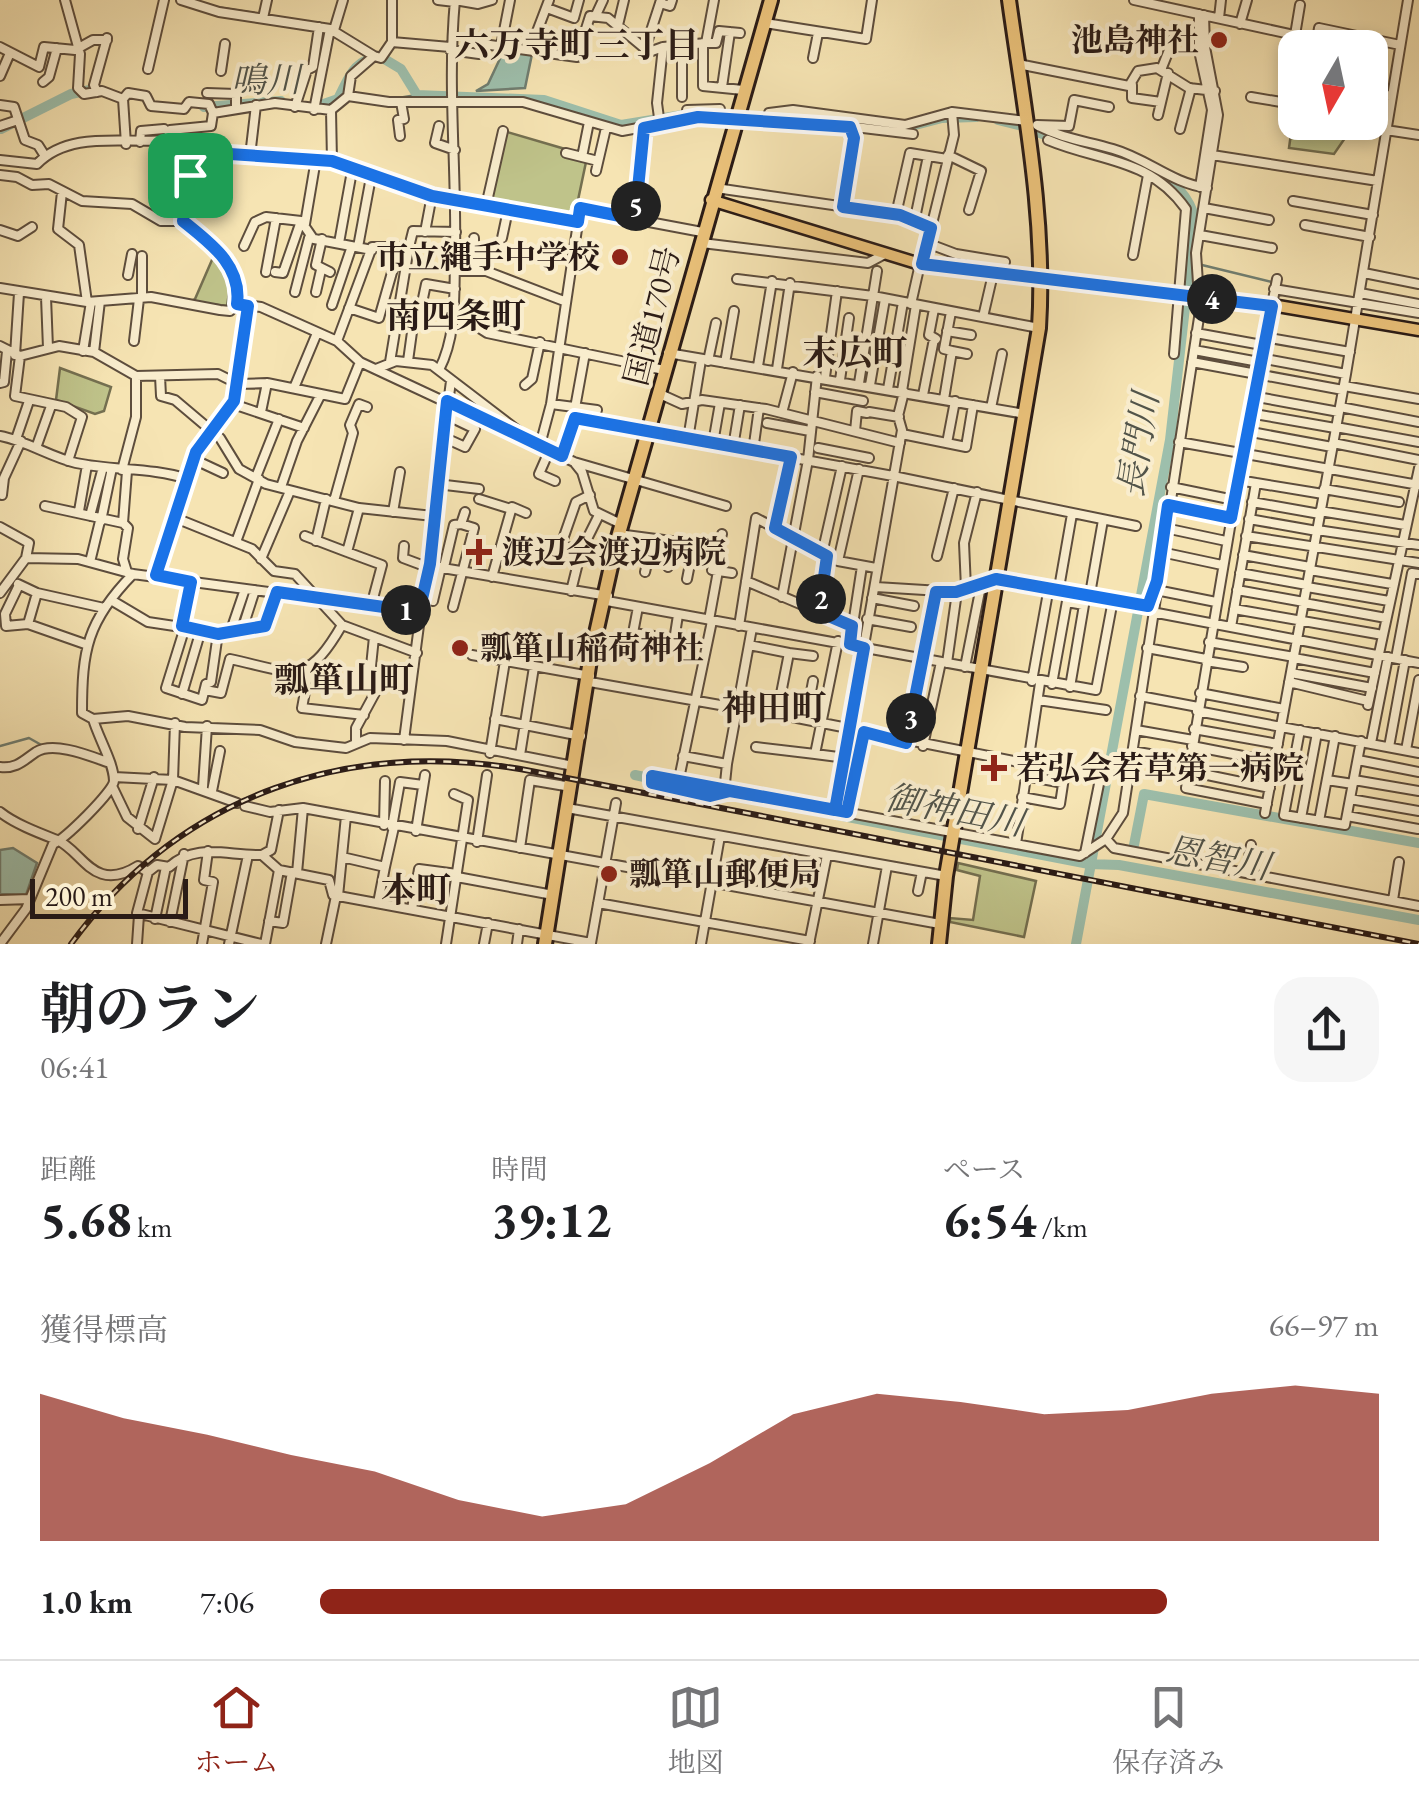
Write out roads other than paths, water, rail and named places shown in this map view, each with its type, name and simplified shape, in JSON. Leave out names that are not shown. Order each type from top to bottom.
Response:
[{"type":"highway","name":"国道170号","points":[[546,939],[588,677],[620,529],[660,394],[731,118],[771,0]]},
{"type":"highway","points":[[939,944],[946,876],[981,670],[989,580],[1010,499],[1040,328],[1042,280],[1031,124],[1009,0]]},
{"type":"main road","points":[[712,194],[921,264],[1272,306],[1419,330]]},
{"type":"street","points":[[65,0],[79,48],[81,91],[96,90],[169,110],[187,106],[211,110],[296,105],[331,110]]},
{"type":"street","points":[[148,69],[164,0]]},
{"type":"street","points":[[181,0],[333,29],[372,57],[381,58],[392,42],[392,0]]},
{"type":"street","points":[[263,16],[266,0]]},
{"type":"street","points":[[315,108],[343,0]]},
{"type":"street","points":[[438,0],[478,4],[492,0]]},
{"type":"street","points":[[501,46],[510,0]]},
{"type":"street","points":[[530,50],[548,4],[574,18],[579,0]]},
{"type":"street","points":[[596,15],[603,0]]},
{"type":"street","points":[[618,25],[624,0]]},
{"type":"street","points":[[645,49],[660,2],[670,6],[672,0]]},
{"type":"street","points":[[714,0],[705,43],[703,86],[743,90]]},
{"type":"street","points":[[764,22],[866,39],[872,0]]},
{"type":"street","points":[[1134,0],[1168,3],[1278,31]]},
{"type":"street","points":[[1219,18],[1221,0]]},
{"type":"street","points":[[1240,24],[1246,0]]},
{"type":"street","points":[[1388,116],[1406,0]]},
{"type":"street","points":[[439,370],[448,350],[455,289],[450,49],[455,1]]},
{"type":"street","points":[[1296,30],[1300,4]]},
{"type":"street","points":[[1202,14],[1204,47],[1218,116],[1203,187]]},
{"type":"street","points":[[392,42],[478,54],[483,44],[577,57],[590,16],[596,15],[618,25],[645,49],[682,42],[716,43],[719,31],[740,33]]},
{"type":"street","points":[[296,105],[306,70],[313,67],[319,27]]},
{"type":"street","points":[[722,87],[730,32]]},
{"type":"street","points":[[813,58],[818,33]]},
{"type":"street","points":[[1158,115],[1175,34]]},
{"type":"street","points":[[0,47],[39,66],[44,46],[79,48],[107,39],[96,90]]},
{"type":"street","points":[[682,42],[682,97]]},
{"type":"street","points":[[1388,42],[1400,45]]},
{"type":"street","points":[[225,44],[211,94],[236,94],[235,107]]},
{"type":"street","points":[[660,125],[657,103],[663,47]]},
{"type":"street","points":[[42,82],[49,77],[56,48]]},
{"type":"street","points":[[0,76],[10,53]]},
{"type":"street","points":[[332,161],[331,110],[347,94],[351,76],[372,57]]},
{"type":"street","points":[[1018,64],[1132,85]]},
{"type":"street","points":[[1161,102],[1132,98],[1138,71],[1165,72],[1191,88],[1212,91]]},
{"type":"street","points":[[1180,129],[1191,88]]},
{"type":"street","points":[[1174,354],[1192,297],[1204,208],[1212,91]]},
{"type":"street","points":[[347,94],[401,102],[452,99],[534,103],[606,128],[644,128],[688,119],[768,118],[913,134]]},
{"type":"street","points":[[125,97],[126,144]]},
{"type":"street","points":[[1252,97],[1278,101]]},
{"type":"street","points":[[768,118],[794,110],[905,124],[952,112],[1069,126],[1074,100],[1109,107]]},
{"type":"street","points":[[400,136],[398,120],[404,119],[401,102]]},
{"type":"street","points":[[0,105],[14,107],[25,140],[38,145],[45,156]]},
{"type":"street","points":[[250,156],[256,106]]},
{"type":"street","points":[[169,110],[167,133],[171,150],[190,175],[183,221]]},
{"type":"street","points":[[0,160],[33,164],[52,149],[73,142],[126,144],[212,126],[211,110]]},
{"type":"street","points":[[888,389],[954,135],[952,112]]},
{"type":"street","points":[[0,126],[19,122]]},
{"type":"street","points":[[582,157],[589,122]]},
{"type":"street","points":[[1031,124],[1062,139],[1118,150],[1178,184],[1203,187]]},
{"type":"street","points":[[439,126],[435,143],[455,150]]},
{"type":"street","points":[[843,207],[854,138],[850,127]]},
{"type":"street","points":[[566,153],[597,166],[606,128]]},
{"type":"street","points":[[635,219],[644,128]]},
{"type":"street","points":[[1388,130],[1419,136]]},
{"type":"street","points":[[486,206],[502,131]]},
{"type":"street","points":[[652,780],[847,812],[953,836],[1086,852],[1104,841],[1122,813],[1150,609],[1196,333],[1187,213],[1174,192],[1148,174],[1108,155],[1048,140]]},
{"type":"street","points":[[1384,140],[1370,237],[1364,273],[1359,298],[1355,318],[1350,352],[1266,808],[1186,788],[1226,541],[1276,284],[1359,298],[1419,304]]},
{"type":"street","points":[[171,150],[332,161],[432,196],[578,222]]},
{"type":"street","points":[[931,228],[914,224],[896,210],[910,153],[948,157],[981,171],[969,210]]},
{"type":"street","points":[[1212,155],[1378,181]]},
{"type":"street","points":[[914,224],[928,156]]},
{"type":"street","points":[[276,218],[271,272],[283,273],[302,222],[316,159]]},
{"type":"street","points":[[339,243],[352,171]]},
{"type":"street","points":[[1133,256],[1148,174]]},
{"type":"street","points":[[0,175],[17,177],[32,185],[49,184],[82,200],[132,204],[161,221],[183,221],[212,243],[239,287],[237,304],[230,310],[141,298],[92,302],[0,288]]},
{"type":"street","points":[[332,306],[355,247],[371,177]]},
{"type":"street","points":[[62,192],[58,229],[79,245],[92,302],[94,352]]},
{"type":"street","points":[[712,194],[900,215]]},
{"type":"street","points":[[426,232],[432,196]]},
{"type":"street","points":[[1293,200],[1373,214]]},
{"type":"street","points":[[555,482],[539,474],[580,208],[701,237],[868,263],[883,254]]},
{"type":"street","points":[[1204,208],[1269,220]]},
{"type":"street","points":[[502,238],[508,210]]},
{"type":"street","points":[[244,246],[255,222],[276,218],[302,222],[317,238],[316,265],[325,271],[316,292]]},
{"type":"street","points":[[1305,225],[1370,237]]},
{"type":"street","points":[[0,230],[18,236],[32,227]]},
{"type":"street","points":[[350,308],[379,318],[412,232],[456,232]]},
{"type":"street","points":[[1200,235],[1272,248]]},
{"type":"street","points":[[296,292],[307,240],[317,238],[372,250]]},
{"type":"street","points":[[474,238],[474,270]]},
{"type":"street","points":[[927,243],[956,254],[1006,262]]},
{"type":"street","points":[[337,340],[372,246],[404,248]]},
{"type":"street","points":[[390,362],[404,248]]},
{"type":"street","points":[[132,254],[124,275],[140,273]]},
{"type":"street","points":[[134,341],[142,256]]},
{"type":"street","points":[[455,271],[474,270],[564,300]]},
{"type":"street","points":[[840,380],[847,332],[859,321],[872,296],[878,271]]},
{"type":"street","points":[[1364,273],[1419,284]]},
{"type":"street","points":[[982,317],[993,274]]},
{"type":"street","points":[[737,279],[886,298],[1040,328]]},
{"type":"street","points":[[758,366],[772,281]]},
{"type":"street","points":[[777,369],[790,283]]},
{"type":"street","points":[[408,361],[426,284],[455,289]]},
{"type":"street","points":[[782,596],[798,493],[808,460],[815,392],[831,332],[836,291]]},
{"type":"street","points":[[0,383],[4,382],[11,352],[19,292]]},
{"type":"street","points":[[46,296],[48,348]]},
{"type":"street","points":[[870,386],[886,298]]},
{"type":"street","points":[[1359,298],[1419,313]]},
{"type":"street","points":[[83,351],[92,302]]},
{"type":"street","points":[[237,304],[337,340],[360,362],[574,462],[726,506]]},
{"type":"street","points":[[835,810],[901,438],[899,417],[910,304]]},
{"type":"street","points":[[156,575],[193,459],[232,404],[248,306]]},
{"type":"street","points":[[934,308],[929,335],[934,339]]},
{"type":"street","points":[[725,363],[734,311]]},
{"type":"street","points":[[454,312],[487,332],[664,370]]},
{"type":"street","points":[[951,312],[944,350],[967,354]]},
{"type":"street","points":[[859,321],[881,325]]},
{"type":"street","points":[[858,384],[859,321]]},
{"type":"street","points":[[688,439],[693,403],[716,323]]},
{"type":"street","points":[[831,332],[847,332]]},
{"type":"street","points":[[294,388],[317,333]]},
{"type":"street","points":[[1196,333],[1350,352]]},
{"type":"street","points":[[934,339],[971,336]]},
{"type":"street","points":[[924,396],[934,339]]},
{"type":"street","points":[[1226,368],[1230,339]]},
{"type":"street","points":[[526,385],[532,379],[540,342]]},
{"type":"street","points":[[11,352],[48,348],[94,352],[136,376],[208,373],[236,383],[267,382],[320,396],[332,393],[363,406],[316,541]]},
{"type":"street","points":[[1194,350],[1346,374]]},
{"type":"street","points":[[944,399],[952,351]]},
{"type":"street","points":[[11,352],[15,396],[66,407],[82,417],[68,460]]},
{"type":"street","points":[[562,456],[585,353]]},
{"type":"street","points":[[668,354],[777,369],[1026,414]]},
{"type":"street","points":[[992,408],[1002,354]]},
{"type":"street","points":[[345,399],[360,362]]},
{"type":"street","points":[[376,369],[390,362],[427,363],[497,411],[524,436]]},
{"type":"street","points":[[1192,362],[1419,399]]},
{"type":"street","points":[[782,413],[793,372]]},
{"type":"street","points":[[90,562],[116,469],[136,416],[136,376]]},
{"type":"street","points":[[160,376],[161,396],[175,400],[224,443],[230,458],[257,478],[358,508],[412,510],[433,516]]},
{"type":"street","points":[[404,740],[451,381]]},
{"type":"street","points":[[260,412],[267,382]]},
{"type":"street","points":[[815,392],[863,401]]},
{"type":"street","points":[[660,394],[677,403],[740,405],[854,432],[966,447],[973,405]]},
{"type":"street","points":[[262,560],[304,428],[320,396]]},
{"type":"street","points":[[1252,396],[1419,422]]},
{"type":"street","points":[[2,495],[29,401]]},
{"type":"street","points":[[947,443],[954,401]]},
{"type":"street","points":[[712,443],[720,402]]},
{"type":"street","points":[[232,404],[304,428]]},
{"type":"street","points":[[552,404],[598,410]]},
{"type":"street","points":[[733,447],[740,405]]},
{"type":"street","points":[[36,448],[51,406]]},
{"type":"street","points":[[753,450],[759,408]]},
{"type":"street","points":[[854,432],[856,411],[899,417]]},
{"type":"street","points":[[1250,414],[1419,442]]},
{"type":"street","points":[[443,438],[465,447],[475,429],[446,415]]},
{"type":"street","points":[[573,419],[856,468],[1136,526]]},
{"type":"street","points":[[236,542],[280,420]]},
{"type":"street","points":[[766,423],[810,432]]},
{"type":"street","points":[[1246,432],[1419,460]]},
{"type":"street","points":[[0,436],[68,460],[116,469],[156,470],[188,479]]},
{"type":"street","points":[[1179,442],[1418,485]]},
{"type":"street","points":[[818,448],[869,458]]},
{"type":"street","points":[[838,561],[856,455]]},
{"type":"street","points":[[775,528],[791,457]]},
{"type":"street","points":[[193,459],[222,477],[230,458]]},
{"type":"street","points":[[574,462],[598,515],[620,529],[694,544],[687,579]]},
{"type":"street","points":[[80,510],[87,464]]},
{"type":"street","points":[[819,612],[842,466]]},
{"type":"street","points":[[1389,747],[1392,657],[1382,636],[1419,468]]},
{"type":"street","points":[[90,516],[116,469]]},
{"type":"street","points":[[116,469],[122,522],[128,528],[123,559],[130,573]]},
{"type":"street","points":[[393,512],[400,472]]},
{"type":"street","points":[[1238,480],[1399,502]]},
{"type":"street","points":[[1232,627],[1256,483]]},
{"type":"street","points":[[436,484],[479,494],[526,512]]},
{"type":"street","points":[[937,556],[954,488]]},
{"type":"street","points":[[1171,488],[1234,500]]},
{"type":"street","points":[[923,746],[961,590],[963,556],[977,492]]},
{"type":"street","points":[[582,551],[561,545],[576,502],[590,496]]},
{"type":"street","points":[[1252,502],[1405,524]]},
{"type":"street","points":[[1168,505],[1231,518]]},
{"type":"street","points":[[45,506],[80,510],[101,521],[122,522]]},
{"type":"street","points":[[346,552],[358,508]]},
{"type":"street","points":[[492,577],[511,509]]},
{"type":"street","points":[[461,524],[465,512]]},
{"type":"street","points":[[1016,844],[1038,700],[1036,682],[1059,589],[1072,514]]},
{"type":"street","points":[[571,591],[582,551],[598,515]]},
{"type":"street","points":[[173,517],[236,542],[274,570],[296,574],[342,625],[417,653]]},
{"type":"street","points":[[738,626],[756,518],[838,561],[876,568]]},
{"type":"street","points":[[1250,518],[1419,545]]},
{"type":"street","points":[[1090,594],[1103,520]]},
{"type":"street","points":[[433,601],[454,525],[461,524],[474,528],[453,607]]},
{"type":"street","points":[[0,527],[29,543],[4,624],[28,624],[85,644]]},
{"type":"street","points":[[1165,528],[1226,541]]},
{"type":"street","points":[[722,534],[712,570],[732,573]]},
{"type":"street","points":[[305,536],[382,565],[371,606]]},
{"type":"street","points":[[1246,536],[1419,562]]},
{"type":"street","points":[[645,572],[653,538]]},
{"type":"street","points":[[668,567],[673,541]]},
{"type":"street","points":[[404,546],[403,558],[442,567],[710,621],[1096,690],[1113,600]]},
{"type":"street","points":[[1161,552],[1222,565]]},
{"type":"street","points":[[1243,556],[1392,584]]},
{"type":"street","points":[[26,558],[90,562],[130,573],[419,612]]},
{"type":"street","points":[[850,644],[862,566]]},
{"type":"street","points":[[680,774],[718,570]]},
{"type":"street","points":[[130,573],[104,608],[85,644],[82,714],[94,719],[128,716],[260,730],[295,742],[346,748],[356,741],[446,742],[576,767]]},
{"type":"street","points":[[1240,573],[1389,602]]},
{"type":"street","points":[[1300,730],[1284,815],[1345,825],[1358,760],[1414,589],[1412,573],[1419,573]]},
{"type":"street","points":[[876,586],[936,592],[961,590],[989,580],[1059,589],[1213,624],[1419,662]]},
{"type":"street","points":[[965,666],[989,580]]},
{"type":"street","points":[[746,581],[852,626]]},
{"type":"street","points":[[0,593],[15,582]]},
{"type":"street","points":[[15,582],[37,593],[104,608]]},
{"type":"street","points":[[191,582],[184,626],[166,688],[202,700],[211,682],[218,634]]},
{"type":"street","points":[[1156,585],[1216,602]]},
{"type":"street","points":[[230,630],[245,589]]},
{"type":"street","points":[[1052,684],[1067,602],[1059,589]]},
{"type":"street","points":[[243,627],[255,590]]},
{"type":"street","points":[[1237,590],[1386,618]]},
{"type":"street","points":[[111,600],[148,622],[218,634],[265,626],[277,592]]},
{"type":"street","points":[[906,743],[936,592]]},
{"type":"street","points":[[28,624],[37,593]]},
{"type":"street","points":[[872,598],[914,606]]},
{"type":"street","points":[[1067,602],[1084,605],[1070,686]]},
{"type":"street","points":[[1407,606],[1419,608]]},
{"type":"street","points":[[638,607],[633,633],[674,643],[678,614]]},
{"type":"street","points":[[1234,609],[1382,636]]},
{"type":"street","points":[[867,619],[911,627]]},
{"type":"street","points":[[1404,623],[1419,626]]},
{"type":"street","points":[[205,690],[222,693],[230,659],[280,670],[308,670],[323,658],[342,625]]},
{"type":"street","points":[[720,790],[752,628]]},
{"type":"street","points":[[182,694],[201,631]]},
{"type":"street","points":[[370,676],[374,637]]},
{"type":"street","points":[[815,754],[838,641]]},
{"type":"street","points":[[1210,642],[1375,673]]},
{"type":"street","points":[[748,645],[813,656]]},
{"type":"street","points":[[1147,648],[1243,667]]},
{"type":"street","points":[[789,653],[777,714],[906,743],[1069,772],[1060,804],[1022,798]]},
{"type":"street","points":[[472,655],[737,708]]},
{"type":"street","points":[[1290,678],[1368,703],[1375,673],[1392,657]]},
{"type":"street","points":[[490,753],[505,662]]},
{"type":"street","points":[[520,755],[534,667]]},
{"type":"street","points":[[308,670],[302,708],[364,714]]},
{"type":"street","points":[[1290,678],[1372,688]]},
{"type":"street","points":[[356,741],[354,736],[382,680]]},
{"type":"street","points":[[1406,750],[1419,680]]},
{"type":"street","points":[[806,720],[813,681]]},
{"type":"street","points":[[1200,693],[1284,709]]},
{"type":"street","points":[[1140,696],[1419,753]]},
{"type":"street","points":[[1038,700],[1106,710]]},
{"type":"street","points":[[0,944],[30,900],[44,856],[112,788],[114,777],[94,719]]},
{"type":"street","points":[[494,719],[581,736]]},
{"type":"street","points":[[112,788],[138,829],[154,839],[173,780],[174,723]]},
{"type":"street","points":[[202,787],[208,726]]},
{"type":"street","points":[[1194,729],[1278,744]]},
{"type":"street","points":[[1136,730],[1274,762]]},
{"type":"street","points":[[847,812],[864,732]]},
{"type":"street","points":[[1301,818],[1317,733]]},
{"type":"street","points":[[1319,821],[1335,736]]},
{"type":"street","points":[[756,748],[846,758]]},
{"type":"street","points":[[2,770],[42,751],[70,749],[107,762]]},
{"type":"street","points":[[212,791],[220,751]]},
{"type":"street","points":[[1132,752],[1270,788]]},
{"type":"street","points":[[683,756],[728,764]]},
{"type":"street","points":[[1358,760],[1419,772]]},
{"type":"street","points":[[477,842],[487,775]]},
{"type":"street","points":[[1026,776],[1063,783]]},
{"type":"street","points":[[114,777],[173,780],[202,787],[241,804],[279,810],[303,808],[940,924]]},
{"type":"street","points":[[138,829],[154,777]]},
{"type":"street","points":[[1086,852],[1100,779]]},
{"type":"street","points":[[378,903],[400,782],[424,780],[416,831]]},
{"type":"street","points":[[520,848],[530,780],[571,787]]},
{"type":"street","points":[[1327,780],[1419,791]]},
{"type":"street","points":[[385,782],[390,826]]},
{"type":"street","points":[[446,944],[468,800],[454,794]]},
{"type":"street","points":[[1350,799],[1419,811]]},
{"type":"street","points":[[337,896],[520,929],[546,939],[593,944],[616,803]]},
{"type":"street","points":[[269,921],[283,923],[303,808]]},
{"type":"street","points":[[568,808],[946,876]]},
{"type":"street","points":[[155,919],[166,867],[184,854],[262,855],[271,850],[279,810]]},
{"type":"street","points":[[0,812],[60,841],[82,866],[98,872],[126,873],[138,866],[148,872]]},
{"type":"street","points":[[326,944],[337,896],[346,816]]},
{"type":"street","points":[[1347,816],[1419,827],[1416,840]]},
{"type":"street","points":[[700,944],[720,836]]},
{"type":"street","points":[[1104,841],[1114,848],[1246,870],[1419,906]]},
{"type":"street","points":[[1246,870],[1251,846]]},
{"type":"street","points":[[202,944],[214,882],[204,880],[208,852]]},
{"type":"street","points":[[170,922],[184,854]]},
{"type":"street","points":[[230,941],[248,855]]},
{"type":"street","points":[[262,855],[280,870],[328,880],[337,896]]},
{"type":"street","points":[[598,903],[809,942],[826,855]]},
{"type":"street","points":[[342,858],[384,867]]},
{"type":"street","points":[[1393,900],[1398,862]]},
{"type":"street","points":[[136,944],[148,872],[157,865],[166,867]]},
{"type":"street","points":[[873,944],[888,866]]},
{"type":"street","points":[[412,909],[419,869],[553,895]]},
{"type":"street","points":[[140,915],[205,930],[219,939],[263,944],[280,870]]},
{"type":"street","points":[[918,891],[922,872]]},
{"type":"street","points":[[0,900],[30,900]]},
{"type":"street","points":[[484,944],[488,923]]},
{"type":"street","points":[[517,944],[520,929]]},
{"type":"street","points":[[12,930],[21,938]]},
{"type":"waterway","points":[[210,6],[261,14]]},
{"type":"waterway","name":"鳴川","points":[[318,106],[338,99],[349,77],[364,61],[381,57],[401,69],[417,95],[544,100],[621,125],[689,114],[720,115]]},
{"type":"waterway","name":"鳴川","points":[[1,129],[71,94],[90,90]]},
{"type":"waterway","points":[[398,98],[417,95]]},
{"type":"waterway","name":"鳴川","points":[[204,107],[281,101]]},
{"type":"waterway","name":"長門川","points":[[896,130],[942,118],[976,117]]},
{"type":"waterway","name":"長門川","points":[[802,118],[869,125]]},
{"type":"waterway","name":"長門川","points":[[998,120],[1018,125]]},
{"type":"waterway","name":"長門川","points":[[1037,132],[1151,168],[1185,197],[1195,219],[1170,440],[1076,944]]},
{"type":"waterway","points":[[1202,265],[1272,282]]},
{"type":"waterway","points":[[0,746],[29,738],[45,747]]},
{"type":"waterway","name":"御神田川","points":[[635,775],[658,780]]},
{"type":"waterway","name":"御神田川","points":[[714,791],[1089,864],[1119,865],[1419,920]]},
{"type":"waterway","points":[[1134,845],[1144,794],[1419,843]]},
{"type":"waterway","points":[[423,834],[470,842]]},
{"type":"railway","points":[[71,944],[115,892],[164,848],[217,814],[275,788],[335,771],[399,762],[464,762],[531,771],[1419,944]]},
{"type":"place","name":"池島神社","points":[[1219,40]]},
{"type":"place","name":"市立縄手中学校","points":[[620,257]]},
{"type":"place","name":"渡辺会渡辺病院","points":[[479,552]]},
{"type":"place","name":"瓢箪山稲荷神社","points":[[460,648]]},
{"type":"place","name":"若弘会若草第一病院","points":[[994,768]]},
{"type":"place","name":"瓢箪山郵便局","points":[[609,874]]},
{"type":"district","name":"六万寺町三丁目","points":[[577,45]]},
{"type":"district","name":"南四条町","points":[[456,316]]},
{"type":"district","name":"末広町","points":[[855,353]]},
{"type":"district","name":"瓢箪山町","points":[[344,680]]},
{"type":"district","name":"神田町","points":[[774,708]]},
{"type":"district","name":"本町","points":[[416,890]]},
{"type":"water label","name":"恩智川","points":[[1218,858]]}]
